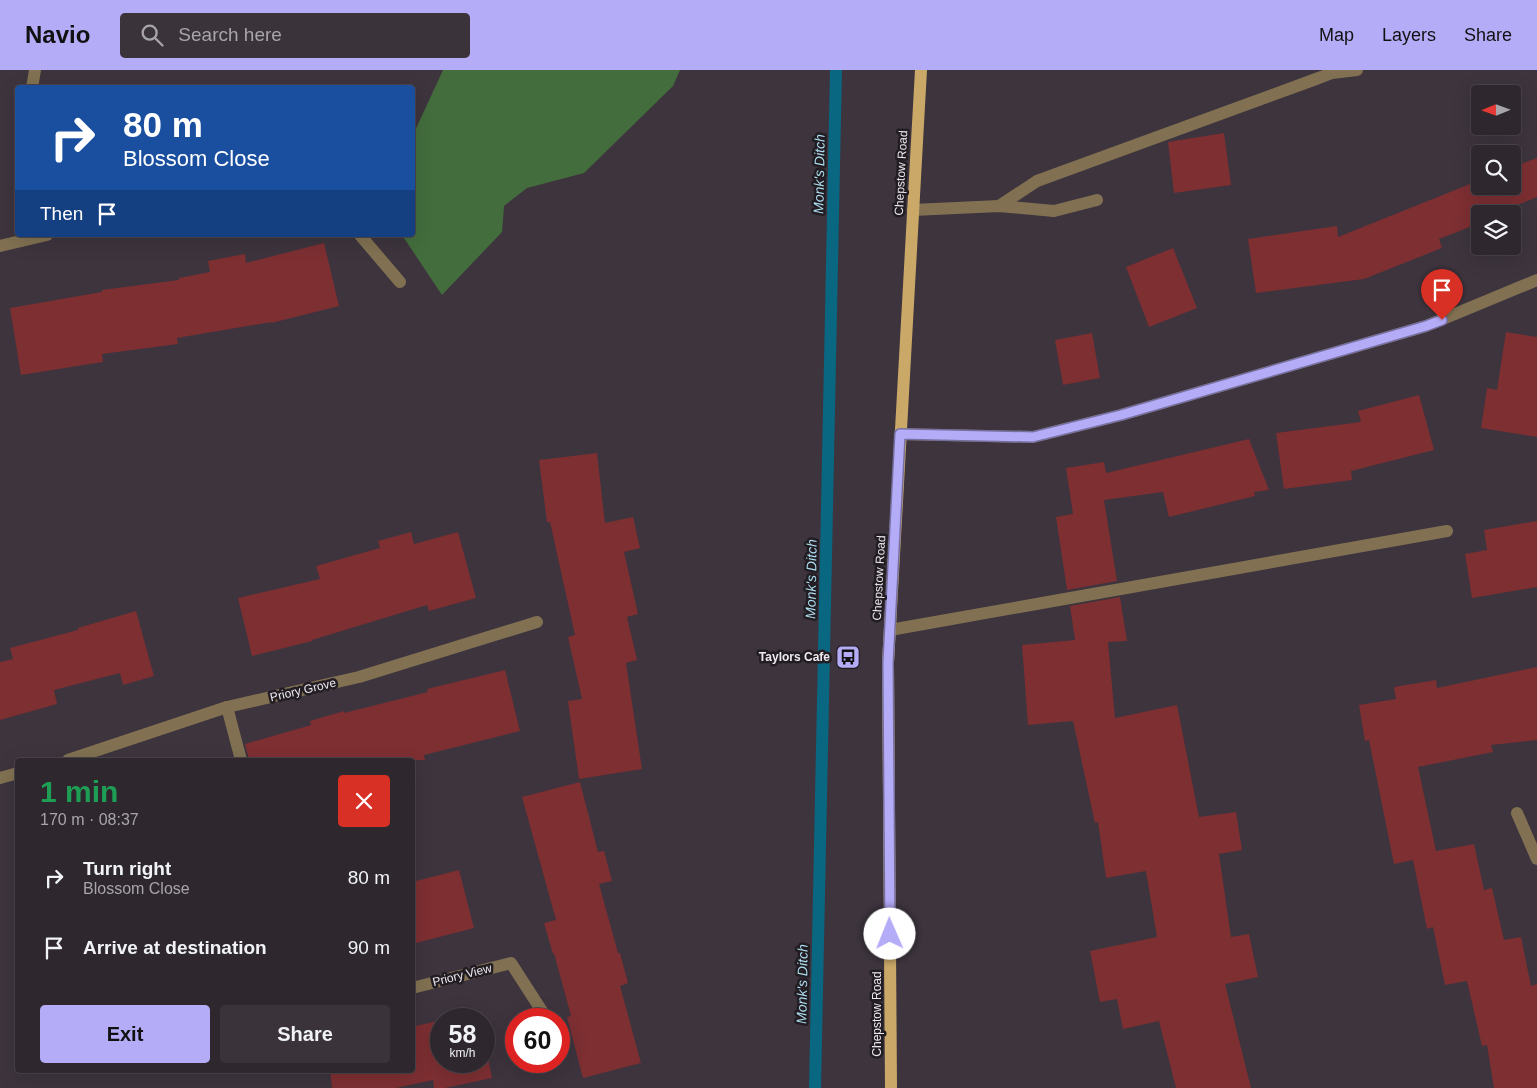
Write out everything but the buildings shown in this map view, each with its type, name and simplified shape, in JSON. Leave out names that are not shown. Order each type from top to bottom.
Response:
[{"type":"main road","name":"Chepstow Road","points":[[892,1088],[888,673],[921,70]]},
{"type":"street","points":[[32,85],[35,70]]},
{"type":"street","points":[[999,206],[1037,181],[1332,73],[1357,70]]},
{"type":"street","points":[[913,210],[999,206],[1054,211],[1097,200]]},
{"type":"street","points":[[0,246],[37,237]]},
{"type":"street","points":[[362,237],[400,282]]},
{"type":"street","points":[[900,434],[1033,437],[1121,415],[1426,326],[1537,280]]},
{"type":"street","points":[[890,630],[1447,531]]},
{"type":"street","name":"Priory Grove","points":[[74,758],[227,708],[359,677],[538,622]]},
{"type":"street","points":[[227,708],[240,758]]},
{"type":"street","points":[[0,778],[15,774]]},
{"type":"street","points":[[1517,813],[1537,859]]},
{"type":"street","name":"Priory View","points":[[415,987],[511,963],[540,1008]]},
{"type":"green space","points":[[443,70],[680,70],[673,86],[584,173],[527,188],[504,206],[502,232],[442,295],[403,237],[415,237],[415,131]]},
{"type":"waterway","name":"Monk's Ditch","points":[[815,1088],[836,70]]},
{"type":"place","name":"Taylors Cafe","points":[[848,657]]},
{"type":"route","points":[[890,934],[888,663],[900,434],[1033,437],[1121,415],[1442,320]]}]
